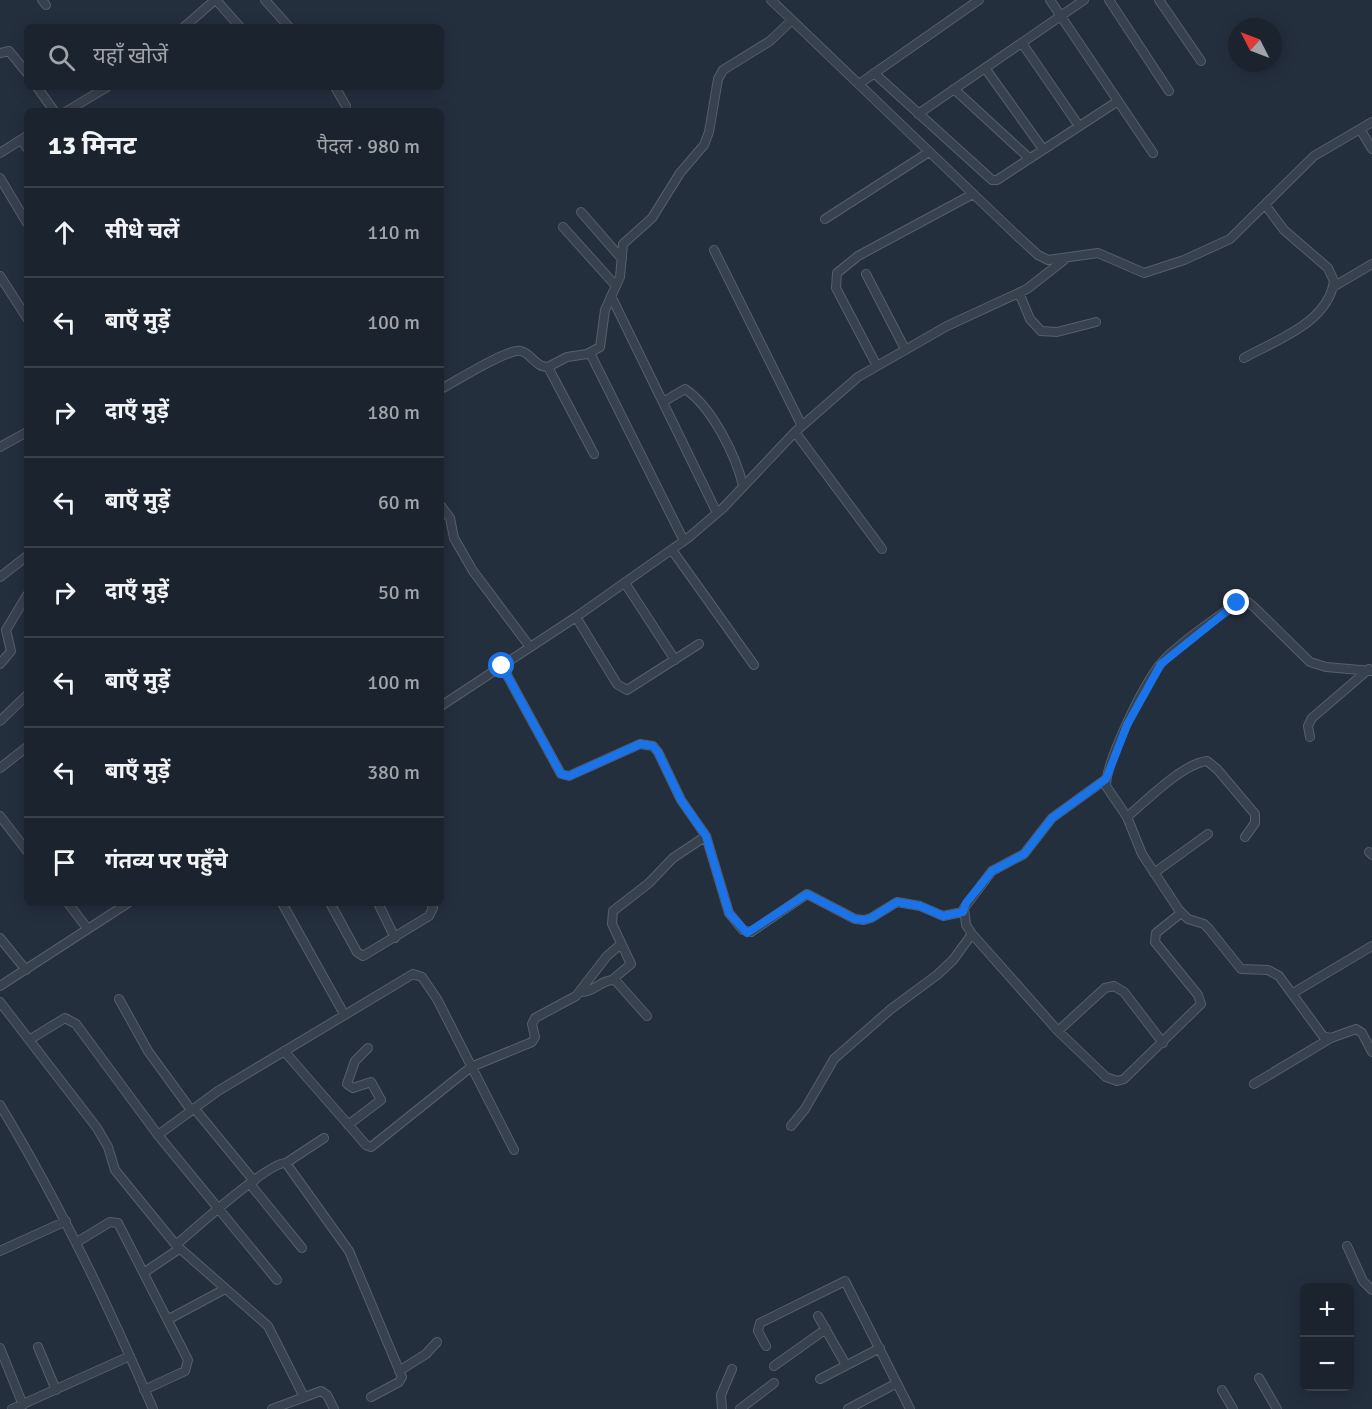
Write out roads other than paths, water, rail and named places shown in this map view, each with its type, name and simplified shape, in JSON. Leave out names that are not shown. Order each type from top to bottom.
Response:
[{"type":"street","points":[[188,24],[216,0],[237,24]]},
{"type":"street","points":[[265,0],[286,24]]},
{"type":"street","points":[[859,84],[980,0]]},
{"type":"street","points":[[1050,0],[1153,153]]},
{"type":"street","points":[[918,114],[1084,0]]},
{"type":"street","points":[[1109,0],[1169,91]]},
{"type":"street","points":[[1159,0],[1202,61]]},
{"type":"street","points":[[774,1],[973,194],[1038,255],[1048,260],[1064,260],[1098,254],[1135,271],[1148,273],[1218,246],[1242,230],[1314,156],[1372,122]]},
{"type":"street","points":[[444,387],[511,352],[524,353],[537,365],[549,367],[567,357],[590,353],[602,344],[605,310],[620,277],[623,244],[652,218],[680,173],[704,145],[719,75],[734,62],[770,41],[792,20]]},
{"type":"street","points":[[1022,43],[1079,126]]},
{"type":"street","points":[[0,53],[9,51],[24,70]]},
{"type":"street","points":[[985,68],[1043,149]]},
{"type":"street","points":[[874,73],[992,180],[997,180],[1118,101]]},
{"type":"street","points":[[954,89],[1029,159]]},
{"type":"street","points":[[39,90],[52,108]]},
{"type":"street","points":[[73,108],[102,90]]},
{"type":"street","points":[[337,90],[346,106]]},
{"type":"street","points":[[1360,129],[1372,149]]},
{"type":"street","points":[[0,153],[24,138]]},
{"type":"street","points":[[825,219],[929,152]]},
{"type":"street","points":[[0,178],[24,218]]},
{"type":"street","points":[[877,366],[836,288],[837,273],[858,256],[973,194]]},
{"type":"street","points":[[1244,358],[1308,323],[1319,312],[1333,287],[1333,275],[1328,268],[1284,230],[1266,206]]},
{"type":"street","points":[[581,212],[622,259]]},
{"type":"street","points":[[563,227],[616,286]]},
{"type":"street","points":[[714,250],[802,426]]},
{"type":"street","points":[[444,704],[576,617],[684,541],[717,513],[795,432],[838,392],[905,349],[947,326],[1039,282],[1064,260]]},
{"type":"street","points":[[1333,287],[1372,264]]},
{"type":"street","points":[[866,274],[905,349]]},
{"type":"street","points":[[0,276],[24,313]]},
{"type":"street","points":[[1019,292],[1030,319],[1041,331],[1057,332],[1096,322]]},
{"type":"street","points":[[611,296],[717,513]]},
{"type":"street","points":[[590,353],[684,541]]},
{"type":"street","points":[[549,367],[594,454]]},
{"type":"street","points":[[663,402],[685,389],[708,411],[738,466],[743,486]]},
{"type":"street","points":[[795,432],[882,549]]},
{"type":"street","points":[[0,447],[24,434]]},
{"type":"street","points":[[444,510],[450,518],[454,538],[473,571],[531,647]]},
{"type":"street","points":[[672,550],[754,665]]},
{"type":"street","points":[[0,577],[24,558]]},
{"type":"street","points":[[625,583],[675,660]]},
{"type":"street","points":[[0,664],[11,651],[6,630],[24,601]]},
{"type":"street","points":[[1331,1038],[1319,1032],[1293,993],[1274,972],[1242,969],[1204,924],[1192,921],[1181,913],[1137,846],[1126,817],[1107,791],[1106,779],[1127,725],[1161,664],[1237,603],[1248,602],[1310,662],[1326,667],[1371,670]]},
{"type":"street","points":[[576,617],[621,689],[627,690],[637,686],[699,644]]},
{"type":"street","points":[[502,666],[561,774],[569,776],[640,744],[653,746],[681,800],[706,836],[731,915],[742,930],[751,932],[807,894],[855,919],[871,918],[897,902],[920,906],[943,916],[963,912]]},
{"type":"street","points":[[1310,737],[1308,726],[1312,718],[1371,670]]},
{"type":"street","points":[[0,721],[24,697]]},
{"type":"street","points":[[0,768],[24,749]]},
{"type":"street","points":[[1126,817],[1172,780],[1194,765],[1207,761],[1217,769],[1255,814],[1255,823],[1245,837]]},
{"type":"street","points":[[1106,779],[1052,818],[1024,854],[992,871],[966,903],[963,912],[972,934],[1058,1031],[1106,1077],[1117,1081],[1132,1073],[1201,1004],[1198,995],[1155,942],[1156,933],[1181,913]]},
{"type":"street","points":[[0,816],[3,827],[24,848]]},
{"type":"street","points":[[1154,873],[1208,834]]},
{"type":"street","points":[[580,992],[587,992],[612,980],[616,974],[630,966],[612,924],[613,911],[648,883],[673,858],[706,836]]},
{"type":"street","points":[[70,906],[87,928]]},
{"type":"street","points":[[0,986],[123,906]]},
{"type":"street","points":[[284,906],[344,1014]]},
{"type":"street","points":[[332,906],[360,956],[368,954],[429,916],[432,906]]},
{"type":"street","points":[[379,906],[395,938]]},
{"type":"street","points":[[790,1126],[805,1109],[834,1059],[891,1009],[945,968],[972,934]]},
{"type":"street","points":[[0,938],[27,970]]},
{"type":"street","points":[[284,1051],[366,1145],[374,1145],[471,1067],[532,1042],[535,1037],[532,1024],[535,1018],[580,992],[607,956],[621,944]]},
{"type":"street","points":[[1293,993],[1372,946]]},
{"type":"street","points":[[158,1135],[192,1109],[344,1014],[407,976],[418,975],[437,999],[514,1150]]},
{"type":"street","points":[[612,980],[625,988],[647,1016]]},
{"type":"street","points":[[1058,1031],[1105,988],[1114,986],[1124,992],[1163,1043]]},
{"type":"street","points":[[119,999],[148,1051],[302,1248]]},
{"type":"street","points":[[0,1002],[102,1135],[115,1170],[177,1247],[268,1326],[304,1397]]},
{"type":"street","points":[[29,1040],[65,1018],[73,1020],[158,1135],[277,1280]]},
{"type":"street","points":[[1254,1084],[1331,1038],[1356,1029],[1362,1034],[1372,1052]]},
{"type":"street","points":[[348,1125],[381,1100],[371,1082],[353,1088],[347,1084],[355,1061],[368,1048]]},
{"type":"street","points":[[0,1105],[77,1242],[153,1409]]},
{"type":"street","points":[[145,1272],[252,1182],[279,1163],[286,1163],[324,1138]]},
{"type":"street","points":[[286,1163],[349,1251],[399,1371],[401,1380],[371,1397]]},
{"type":"street","points":[[0,1251],[66,1221]]},
{"type":"street","points":[[77,1242],[114,1222],[122,1228],[188,1360],[188,1368],[144,1390]]},
{"type":"street","points":[[1347,1246],[1363,1281],[1372,1290]]},
{"type":"street","points":[[766,1346],[758,1330],[760,1323],[845,1281],[910,1409]]},
{"type":"street","points":[[169,1319],[225,1289]]},
{"type":"street","points":[[818,1316],[846,1365]]},
{"type":"street","points":[[774,1366],[826,1329]]},
{"type":"street","points":[[399,1371],[426,1354],[437,1342]]},
{"type":"street","points":[[38,1347],[56,1390]]},
{"type":"street","points":[[0,1348],[23,1405]]},
{"type":"street","points":[[820,1379],[880,1348]]},
{"type":"street","points":[[12,1409],[130,1356]]},
{"type":"street","points":[[722,1409],[721,1395],[732,1369]]},
{"type":"street","points":[[1259,1378],[1277,1409]]},
{"type":"street","points":[[740,1409],[774,1383]]},
{"type":"street","points":[[848,1409],[897,1383]]},
{"type":"street","points":[[1222,1390],[1233,1409]]},
{"type":"street","points":[[272,1409],[288,1406],[304,1397],[324,1392],[334,1409]]}]
